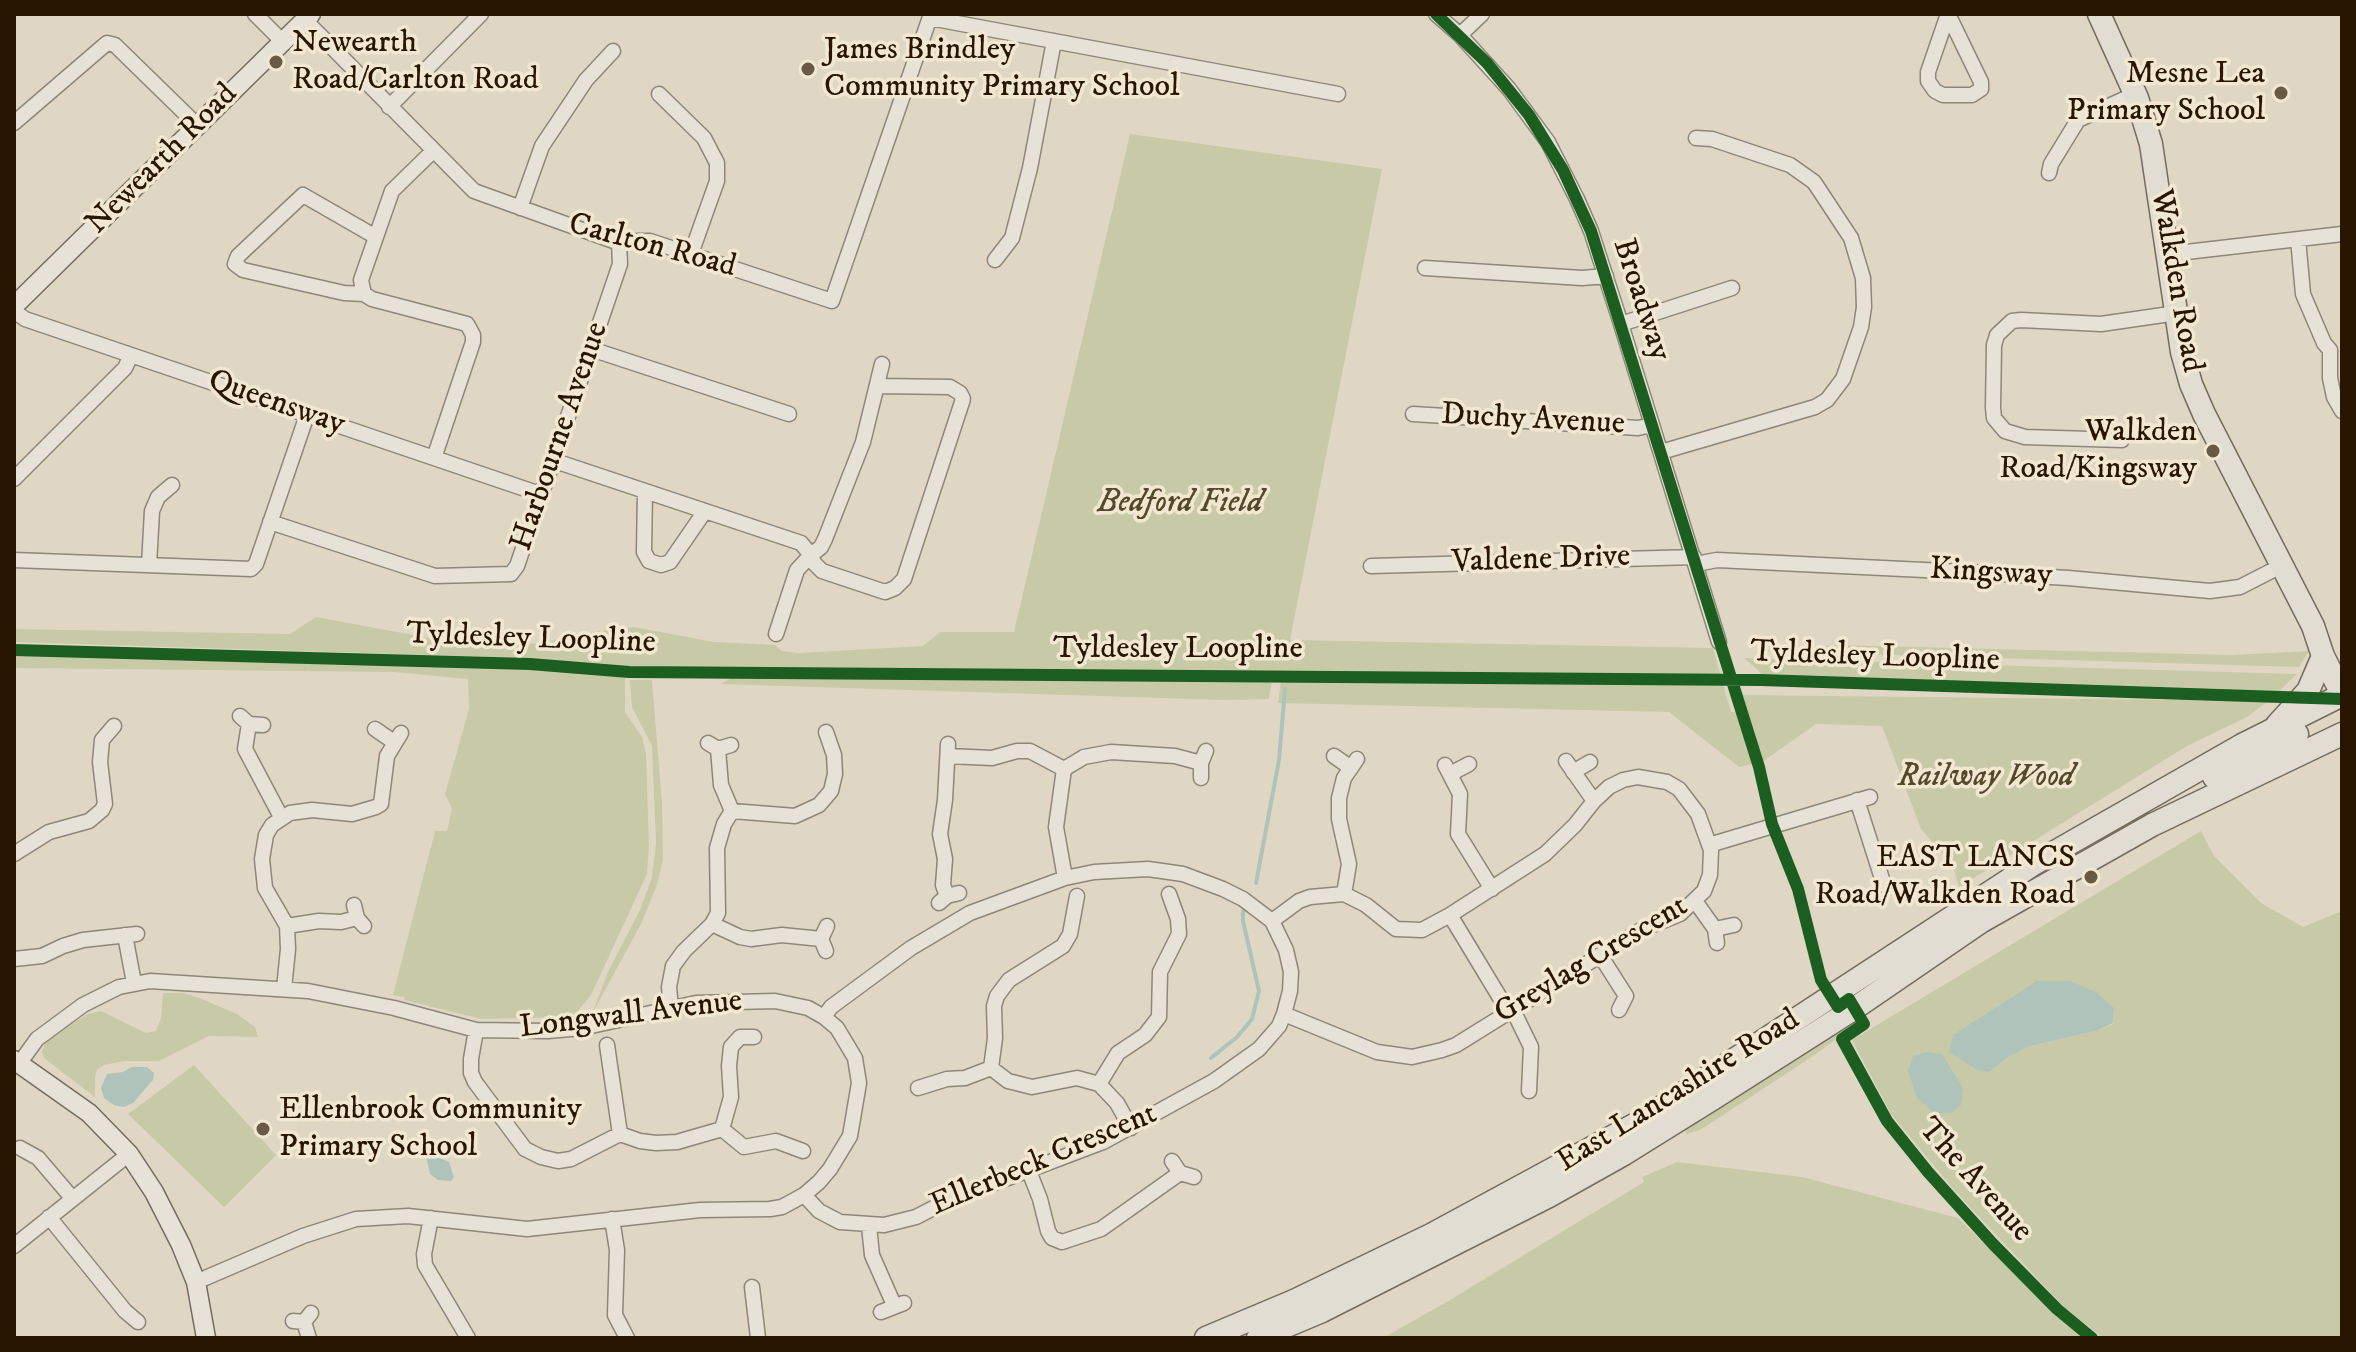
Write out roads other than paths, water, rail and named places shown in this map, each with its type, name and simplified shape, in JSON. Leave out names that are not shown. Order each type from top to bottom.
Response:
[{"type":"main road","name":"Walkden Road","points":[[2099,14],[2135,94],[2151,144],[2182,352],[2204,414],[2313,626],[2335,652],[2342,695]]},
{"type":"main road","name":"Newearth Road","points":[[14,309],[308,17]]},
{"type":"main road","points":[[2274,729],[2308,691],[2335,652]]},
{"type":"main road","name":"East Lancashire Road","points":[[1206,1338],[1294,1301],[1431,1235],[1636,1124],[2032,865],[2274,729],[2342,695]]},
{"type":"main road","points":[[2068,844],[2103,835],[2342,712]]},
{"type":"main road","name":"East Lancashire Road","points":[[1258,1338],[1322,1311],[1436,1255],[1599,1168],[1855,1008],[1982,921],[2152,825],[2342,734]]},
{"type":"main road","points":[[2315,747],[2342,748]]},
{"type":"main road","points":[[17,1062],[89,1113],[129,1154],[168,1216],[196,1282],[206,1338]]},
{"type":"street","points":[[255,14],[283,42]]},
{"type":"street","points":[[389,107],[481,14]]},
{"type":"street","name":"Broadway","points":[[1436,14],[1460,35],[1509,89],[1548,142],[1577,199],[1606,276],[1719,642]]},
{"type":"street","points":[[1460,35],[1482,14]]},
{"type":"street","points":[[1948,14],[1981,82],[1981,89],[1972,95],[1943,95],[1935,91],[1928,81],[1928,72],[1948,14]]},
{"type":"street","points":[[929,15],[1338,94]]},
{"type":"street","name":"Carlton Road","points":[[308,17],[389,107],[474,191],[619,243],[650,241],[832,301],[929,15]]},
{"type":"street","points":[[1003,256],[1012,238],[1030,168],[1054,41]]},
{"type":"street","points":[[14,123],[107,43],[115,45],[198,126]]},
{"type":"street","points":[[520,208],[542,146],[586,80],[613,51]]},
{"type":"street","points":[[2049,173],[2051,164],[2078,120],[2135,94]]},
{"type":"street","points":[[664,104],[710,145],[717,163],[717,181],[691,254]]},
{"type":"street","points":[[1661,452],[1815,407],[1827,400],[1843,379],[1861,327],[1864,307],[1863,278],[1851,238],[1814,182],[1790,165],[1712,139],[1696,138]]},
{"type":"street","points":[[364,294],[361,280],[392,191],[433,151]]},
{"type":"street","points":[[376,237],[303,195],[235,260],[235,264],[243,270],[344,293],[364,294],[372,299],[462,321],[472,329],[473,342],[434,458]]},
{"type":"street","points":[[2169,254],[2342,234]]},
{"type":"street","points":[[2298,239],[2303,294],[2324,343],[2336,352],[2328,366],[2334,397],[2342,411]]},
{"type":"street","name":"Harbourne Avenue","points":[[270,522],[426,574],[446,577],[511,574],[517,566],[620,264],[619,243]]},
{"type":"street","points":[[1425,268],[1582,278],[1606,276]]},
{"type":"street","points":[[1621,324],[1732,288]]},
{"type":"street","name":"Queensway","points":[[14,309],[25,319],[540,494]]},
{"type":"street","points":[[2122,440],[2025,437],[2005,431],[1994,418],[1993,408],[1994,345],[1997,335],[2012,321],[2101,324],[2177,313]]},
{"type":"street","points":[[591,349],[789,414]]},
{"type":"street","points":[[14,479],[125,368],[131,355]]},
{"type":"street","points":[[776,634],[797,570],[825,539],[867,432],[882,364]]},
{"type":"street","points":[[552,460],[796,541],[805,546],[822,571],[877,590],[893,590],[904,579],[963,399],[950,387],[878,386]]},
{"type":"street","name":"Duchy Avenue","points":[[1413,414],[1638,428],[1652,425]]},
{"type":"street","points":[[14,560],[251,569],[256,564],[307,415]]},
{"type":"street","points":[[149,565],[152,511],[158,497],[175,483]]},
{"type":"street","points":[[645,491],[644,552],[649,561],[661,565],[670,562],[705,511]]},
{"type":"street","name":"Kingsway","points":[[1695,560],[1999,574],[2210,591],[2240,587],[2281,566]]},
{"type":"street","name":"Valdene Drive","points":[[1371,566],[1388,569],[1695,560]]},
{"type":"street","points":[[251,722],[245,749],[281,817]]},
{"type":"street","points":[[14,854],[49,832],[89,821],[102,810],[105,804],[100,762],[102,740],[114,726]]},
{"type":"street","points":[[284,989],[287,926],[272,902],[263,873],[266,835],[281,817],[300,810],[352,814],[385,802],[387,756],[398,738],[375,729]]},
{"type":"street","points":[[732,811],[795,816],[822,810],[834,781],[837,746],[826,732]]},
{"type":"street","points":[[671,1008],[669,987],[673,966],[712,924],[718,913],[719,839],[732,811],[721,785],[719,746]]},
{"type":"street","points":[[948,897],[943,885],[945,859],[940,834],[948,750],[988,758],[1030,751],[1064,769]]},
{"type":"street","points":[[1064,769],[1084,757],[1111,752],[1175,756],[1202,764]]},
{"type":"street","points":[[196,1282],[303,1236],[345,1222],[382,1216],[527,1229],[728,1208],[782,1207],[804,1195],[825,1175],[843,1150],[852,1128],[858,1072],[855,1058],[837,1028],[824,1017],[831,1007],[911,948],[970,913],[1065,878],[1119,869],[1183,874],[1243,899],[1272,921],[1299,901],[1344,894],[1348,855],[1338,808],[1340,789],[1354,763],[1334,756]]},
{"type":"street","points":[[1590,762],[1570,767],[1594,801]]},
{"type":"street","points":[[1469,764],[1448,770],[1460,794],[1458,834],[1492,889]]},
{"type":"street","points":[[1064,769],[1056,827],[1065,878]]},
{"type":"street","name":"Greylag Crescent","points":[[1284,1014],[1377,1052],[1412,1057],[1456,1045],[1641,930],[1680,914],[1704,891],[1710,875],[1709,845],[1698,814],[1679,789],[1667,782],[1638,777],[1609,787],[1545,854],[1422,930],[1405,931],[1388,925],[1366,905],[1344,894]]},
{"type":"street","points":[[1709,845],[1864,798],[1884,885]]},
{"type":"street","points":[[991,1068],[997,996],[1009,980],[1063,946],[1070,934],[1067,915],[1077,896]]},
{"type":"street","points":[[1099,1084],[1118,1053],[1145,1035],[1159,1017],[1160,972],[1179,934],[1176,898]]},
{"type":"street","points":[[1695,901],[1716,936],[1734,925]]},
{"type":"street","points":[[1450,915],[1529,1040],[1536,1072],[1529,1091]]},
{"type":"street","points":[[287,926],[319,921],[341,922],[358,916]]},
{"type":"street","name":"Ellerbeck Crescent","points":[[804,1195],[829,1217],[840,1222],[884,1225],[916,1217],[947,1201],[1131,1128],[1246,1060],[1273,1034],[1284,1014],[1290,991],[1289,962],[1272,921]]},
{"type":"street","points":[[712,924],[751,939],[782,935],[825,939]]},
{"type":"street","points":[[14,959],[42,956],[83,940],[131,935],[134,983]]},
{"type":"street","points":[[1600,955],[1634,996],[1619,1010]]},
{"type":"street","name":"Longwall Avenue","points":[[17,1062],[37,1039],[83,1005],[134,983],[183,981],[284,989],[375,1004],[476,1030],[582,1028],[717,1001],[775,1001],[808,1008],[824,1017]]},
{"type":"street","points":[[476,1030],[471,1073],[525,1149],[550,1160],[565,1161],[620,1134],[640,1141],[677,1142],[722,1129]]},
{"type":"street","points":[[722,1129],[731,1097],[731,1047],[740,1037],[754,1037]]},
{"type":"street","points":[[607,1045],[603,1063],[620,1134]]},
{"type":"street","points":[[991,1068],[1008,1081],[1032,1087],[1077,1078],[1099,1084],[1117,1103],[1131,1128]]},
{"type":"street","points":[[918,1088],[934,1076],[965,1078],[991,1068]]},
{"type":"street","points":[[722,1129],[744,1147],[776,1141],[803,1151]]},
{"type":"street","points":[[20,1148],[38,1158],[73,1199]]},
{"type":"street","points":[[14,1246],[129,1154]]},
{"type":"street","points":[[1029,1171],[1048,1231],[1052,1238],[1062,1242],[1101,1229],[1182,1171]]},
{"type":"street","points":[[49,1217],[125,1311],[138,1322]]},
{"type":"street","points":[[431,1218],[425,1265],[468,1338]]},
{"type":"street","points":[[612,1219],[617,1250],[615,1315],[627,1338]]},
{"type":"street","points":[[869,1226],[874,1264],[893,1307]]},
{"type":"street","points":[[752,1287],[748,1310],[758,1338]]},
{"type":"street","points":[[302,1319],[309,1338]]},
{"type":"waterway","points":[[1256,883],[1279,760],[1285,689]]},
{"type":"waterway","points":[[1211,1058],[1237,1037],[1252,1019],[1259,991],[1243,911]]},
{"type":"place","name":"Newearth Road/Carlton Road","points":[[276,62]]},
{"type":"place","name":"James Brindley Community Primary School","points":[[808,69]]},
{"type":"place","name":"Mesne Lea Primary School","points":[[2281,93]]},
{"type":"place","name":"Walkden Road/Kingsway","points":[[2213,451]]},
{"type":"place","name":"EAST LANCS Road/Walkden Road","points":[[2091,877]]},
{"type":"place","name":"Ellenbrook Community Primary School","points":[[263,1129]]},
{"type":"park label","name":"Bedford Field","points":[[1180,504]]},
{"type":"park label","name":"Railway Wood","points":[[1986,778]]}]
